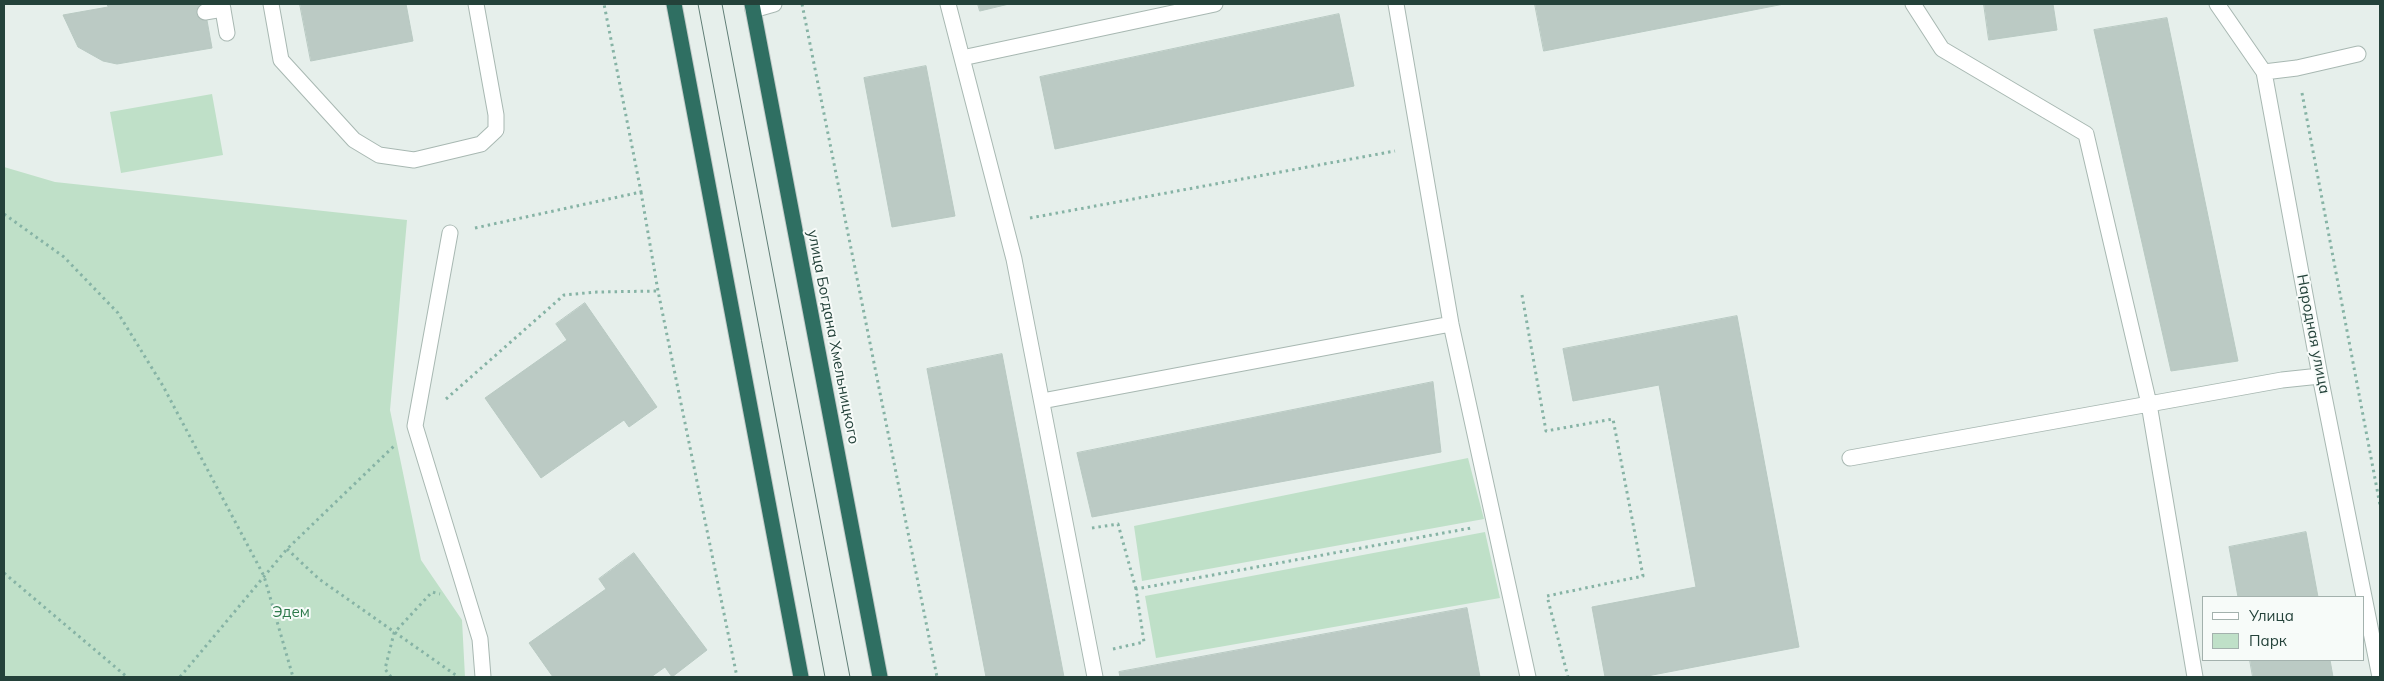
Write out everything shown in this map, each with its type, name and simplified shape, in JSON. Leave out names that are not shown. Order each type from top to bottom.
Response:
[{"type":"highway","points":[[674,4],[801,677]]},
{"type":"highway","name":"улица Богдана Хмельницкого","points":[[752,7],[880,677]]},
{"type":"street","points":[[271,4],[281,60],[347,133],[354,140],[379,156],[414,160],[481,144],[496,130],[496,115],[476,4]]},
{"type":"street","points":[[752,7],[774,4]]},
{"type":"street","points":[[948,4],[1005,223],[1042,401],[1095,677]]},
{"type":"street","points":[[962,58],[1215,4]]},
{"type":"street","points":[[1396,4],[1451,324],[1528,677]]},
{"type":"street","points":[[1913,4],[1942,50],[2086,134],[2149,404],[2195,677]]},
{"type":"street","name":"Народная улица","points":[[2217,4],[2264,72],[2320,376],[2364,596]]},
{"type":"street","points":[[205,12],[222,6],[227,33]]},
{"type":"street","points":[[2264,72],[2297,68],[2358,54]]},
{"type":"street","points":[[450,234],[415,426],[480,639],[483,677]]},
{"type":"street","points":[[1042,401],[1451,324]]},
{"type":"street","points":[[1850,458],[2282,380],[2320,376]]},
{"type":"street","name":"Народная улица","points":[[2364,597],[2380,677]]},
{"type":"path","points":[[604,4],[641,192],[658,291],[738,677]]},
{"type":"path","points":[[802,4],[937,677]]},
{"type":"path","points":[[2297,68],[2380,505]]},
{"type":"path","points":[[1005,223],[1420,146]]},
{"type":"path","points":[[450,234],[641,192]]},
{"type":"path","points":[[4,214],[64,257],[118,313],[163,386],[264,576],[293,677]]},
{"type":"path","points":[[1522,294],[1546,431],[1613,419],[1643,576],[1547,596],[1568,677]]},
{"type":"path","points":[[1067,531],[1118,524],[1136,589],[1144,642],[1091,655]]},
{"type":"path","points":[[1136,589],[1494,524]]},
{"type":"path","points":[[287,549],[319,578],[394,633],[459,677]]},
{"type":"path","points":[[4,573],[127,677]]},
{"type":"path","points":[[391,677],[385,669],[394,633],[432,592],[468,600]]},
{"type":"green space","points":[[212,94],[223,155],[121,173],[110,112]]},
{"type":"green space","name":"Эдем","points":[[4,167],[55,182],[407,220],[390,410],[421,560],[462,620],[465,677],[4,677]]},
{"type":"green space","points":[[1468,458],[1484,519],[1142,581],[1134,526]]},
{"type":"green space","points":[[1485,532],[1500,598],[1156,658],[1145,596]]},
{"type":"building","points":[[107,4],[204,4],[212,48],[117,64],[103,61],[78,47],[63,15],[108,7]]},
{"type":"building","points":[[300,4],[406,4],[413,41],[311,61]]},
{"type":"building","points":[[978,4],[1009,4],[980,11]]},
{"type":"building","points":[[1535,4],[1784,4],[1544,51]]},
{"type":"building","points":[[1984,4],[2053,4],[2057,30],[1989,40]]},
{"type":"building","points":[[1339,14],[1354,86],[1055,149],[1040,77]]},
{"type":"building","points":[[2167,18],[2238,361],[2171,371],[2094,30]]},
{"type":"building","points":[[926,66],[955,216],[892,227],[864,78]]},
{"type":"building","points":[[585,303],[657,407],[629,427],[624,420],[541,478],[485,398],[567,340],[556,324]]},
{"type":"building","points":[[1737,316],[1799,647],[1642,677],[1605,677],[1592,607],[1696,587],[1659,385],[1573,401],[1563,349]]},
{"type":"building","points":[[1002,354],[1064,677],[986,677],[927,369]]},
{"type":"building","points":[[1433,382],[1441,452],[1092,517],[1077,453]]},
{"type":"building","points":[[2306,532],[2318,596],[2238,596],[2229,547]]},
{"type":"building","points":[[634,553],[707,650],[672,677],[665,667],[651,677],[553,677],[529,643],[606,589],[599,579]]},
{"type":"building","points":[[1467,608],[1480,677],[1120,677],[1119,672]]},
{"type":"building","points":[[2250,661],[2330,661],[2333,677],[2253,677]]},
{"type":"tram line","points":[[698,4],[825,677]]},
{"type":"tram line","points":[[722,4],[850,677]]}]
